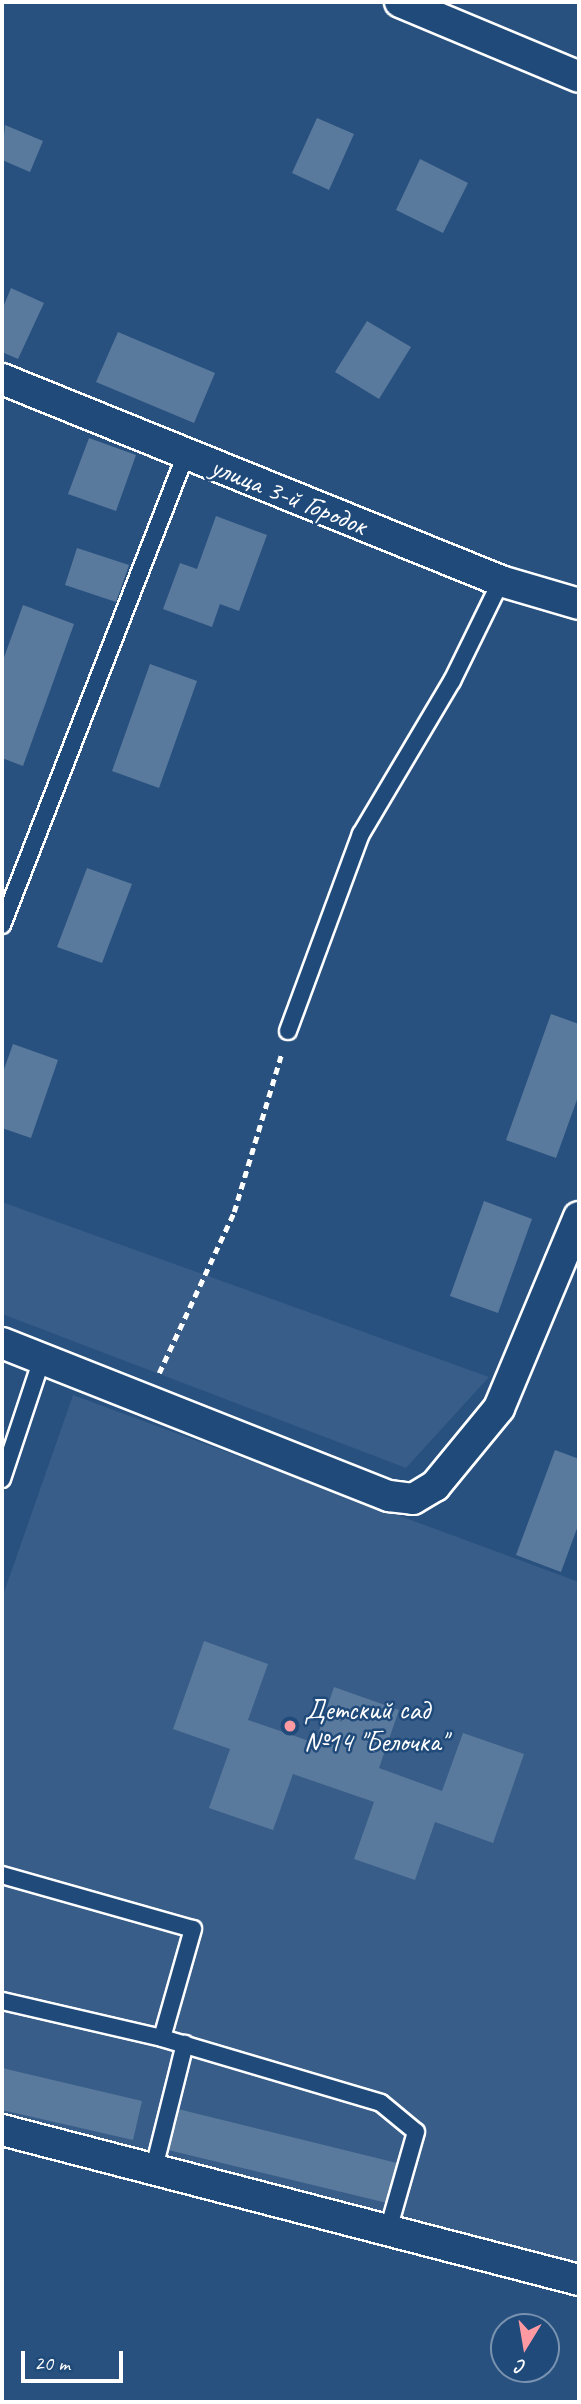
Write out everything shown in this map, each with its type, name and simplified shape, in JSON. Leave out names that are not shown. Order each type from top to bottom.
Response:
[{"type":"street","points":[[400,2],[579,77]]},
{"type":"street","name":"улица 3-й Городок","points":[[2,379],[501,581],[579,604]]},
{"type":"street","points":[[2,1343],[389,1496],[413,1499],[435,1486],[499,1408],[579,1217]]},
{"type":"street","points":[[2,2130],[389,2227],[579,2280]]},
{"type":"lane","points":[[2,925],[186,454]]},
{"type":"lane","points":[[288,1031],[361,834],[452,681],[501,581]]},
{"type":"lane","points":[[2,1479],[43,1359]]},
{"type":"lane","points":[[2,1875],[193,1929],[162,2038]]},
{"type":"lane","points":[[2,2001],[185,2044],[381,2102],[415,2132],[389,2227]]},
{"type":"lane","points":[[154,2168],[185,2044]]},
{"type":"path","points":[[146,1400],[234,1212],[288,1031]]},
{"type":"shaded area","points":[[2,1202],[489,1377],[406,1468],[2,1314]]},
{"type":"shaded area","name":"Детский сад №14 \"Белочка\"","points":[[73,1395],[579,1582],[579,2274],[2,2121],[2,1598]]},
{"type":"building","points":[[317,118],[354,134],[329,190],[292,173]]},
{"type":"building","points":[[5,125],[43,141],[30,172],[2,160]]},
{"type":"building","points":[[420,159],[468,183],[443,233],[396,210]]},
{"type":"building","points":[[11,288],[44,303],[18,359],[2,352],[2,310]]},
{"type":"building","points":[[367,321],[411,347],[379,399],[335,372]]},
{"type":"building","points":[[118,332],[215,373],[194,423],[96,382]]},
{"type":"building","points":[[89,438],[136,455],[116,511],[68,494]]},
{"type":"building","points":[[216,516],[267,535],[239,611],[220,604],[212,627],[163,609],[180,563],[197,569]]},
{"type":"building","points":[[77,548],[129,565],[116,602],[65,585]]},
{"type":"building","points":[[23,605],[74,624],[23,766],[2,758],[2,663]]},
{"type":"building","points":[[150,664],[197,681],[159,788],[112,771]]},
{"type":"building","points":[[87,868],[132,884],[102,963],[57,947]]},
{"type":"building","points":[[551,1014],[579,1024],[579,1094],[556,1158],[506,1140]]},
{"type":"building","points":[[13,1044],[58,1060],[31,1138],[2,1128],[2,1075]]},
{"type":"building","points":[[484,1201],[532,1219],[498,1313],[450,1296]]},
{"type":"building","points":[[555,1450],[579,1459],[579,1523],[561,1572],[516,1555]]},
{"type":"building","points":[[204,1641],[268,1664],[248,1720],[315,1743],[334,1687],[399,1710],[379,1768],[442,1791],[463,1733],[524,1754],[493,1843],[435,1822],[415,1880],[354,1859],[374,1802],[293,1774],[273,1830],[209,1808],[230,1749],[173,1729]]},
{"type":"building","points":[[2,2068],[142,2101],[133,2140],[2,2110]]},
{"type":"building","points":[[178,2109],[397,2163],[387,2203],[168,2150]]},
{"type":"place","name":"Детский сад №14 \"Белочка\"","points":[[290,1726]]}]
